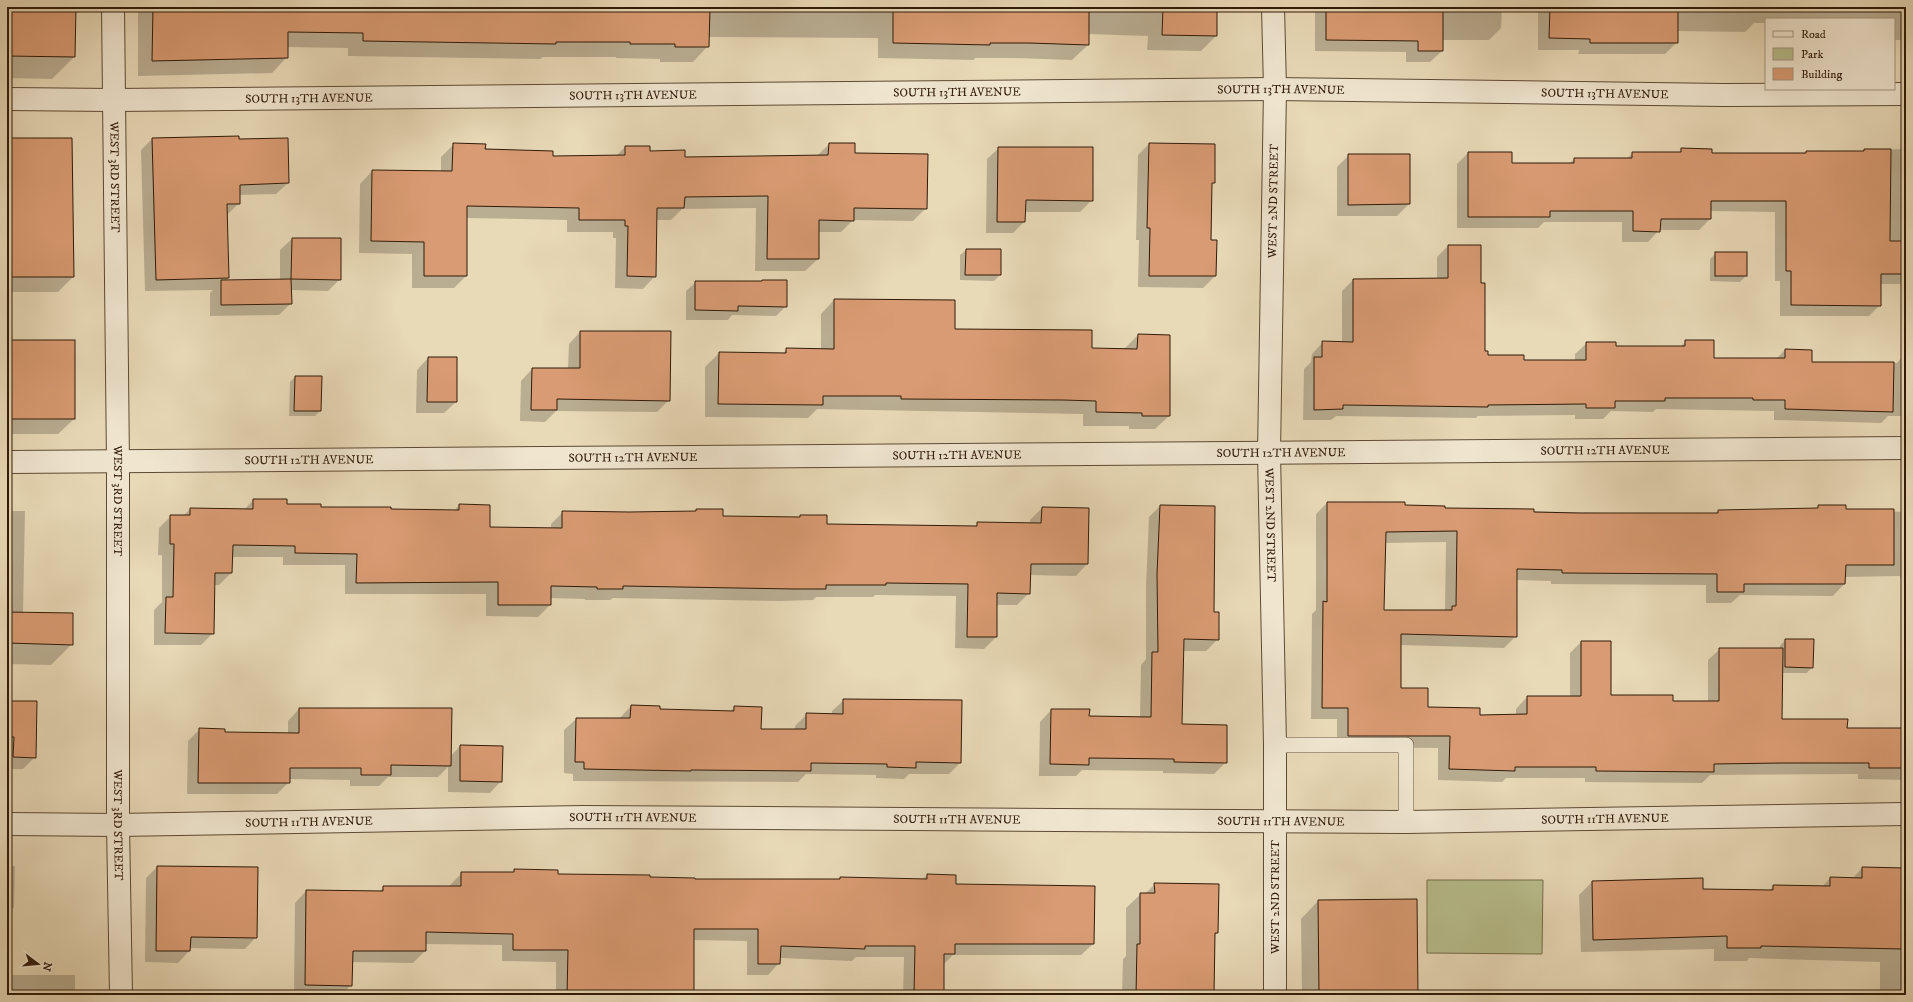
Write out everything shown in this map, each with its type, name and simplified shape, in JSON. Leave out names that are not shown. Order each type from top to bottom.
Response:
[{"type":"street","name":"WEST 3RD STREET","points":[[113,7],[118,462],[118,825],[121,995]]},
{"type":"street","name":"WEST 2ND STREET","points":[[1273,7],[1275,89],[1269,453],[1275,744],[1275,995]]},
{"type":"street","name":"SOUTH 13TH AVENUE","points":[[7,99],[113,100],[1275,89],[1724,95],[1906,94]]},
{"type":"street","name":"SOUTH 12TH AVENUE","points":[[7,462],[1906,448]]},
{"type":"street","name":"SOUTH 11TH AVENUE","points":[[7,824],[118,825],[583,817],[1406,822],[1906,814]]},
{"type":"lane","points":[[1275,744],[1406,745],[1406,822]]},
{"type":"green space","points":[[1427,880],[1543,880],[1542,954],[1427,953]]},
{"type":"building","points":[[7,7],[76,7],[75,57],[7,56]]},
{"type":"building","points":[[153,7],[710,7],[709,47],[675,47],[675,44],[630,44],[630,42],[556,42],[556,44],[363,41],[363,33],[288,32],[288,58],[152,61]]},
{"type":"building","points":[[893,7],[1089,7],[1089,45],[1029,43],[990,43],[990,45],[893,43]]},
{"type":"building","points":[[1163,7],[1217,7],[1217,36],[1162,35]]},
{"type":"building","points":[[1326,7],[1443,7],[1443,51],[1418,51],[1418,41],[1326,40]]},
{"type":"building","points":[[1550,7],[1678,7],[1678,43],[1590,43],[1590,39],[1549,38]]},
{"type":"building","points":[[239,136],[239,139],[288,138],[289,183],[240,185],[240,204],[227,204],[229,278],[156,280],[152,138]]},
{"type":"building","points":[[7,138],[72,138],[74,277],[7,277]]},
{"type":"building","points":[[453,143],[486,144],[485,149],[553,151],[553,156],[625,155],[625,146],[650,146],[650,151],[685,150],[685,157],[828,155],[829,143],[855,143],[855,153],[928,154],[927,209],[854,208],[854,221],[819,220],[819,259],[767,259],[768,196],[685,197],[684,208],[657,208],[656,277],[627,276],[628,226],[625,226],[625,220],[579,220],[579,208],[467,206],[467,276],[424,276],[424,242],[371,241],[372,170],[452,171]]},
{"type":"building","points":[[1149,143],[1215,144],[1215,183],[1212,183],[1211,240],[1217,240],[1216,276],[1149,276],[1150,228],[1147,228]]},
{"type":"building","points":[[998,147],[1093,147],[1093,201],[1026,200],[1025,222],[997,222]]},
{"type":"building","points":[[1681,148],[1712,149],[1712,153],[1806,153],[1806,151],[1864,151],[1864,149],[1891,149],[1890,241],[1906,241],[1906,274],[1881,274],[1881,306],[1791,305],[1791,271],[1786,271],[1786,201],[1711,201],[1711,219],[1661,219],[1660,232],[1633,231],[1633,211],[1550,211],[1550,217],[1468,217],[1468,152],[1512,152],[1512,163],[1574,163],[1574,158],[1632,158],[1632,152],[1681,152]]},
{"type":"building","points":[[1348,154],[1410,154],[1410,204],[1348,205]]},
{"type":"building","points":[[292,238],[341,238],[341,280],[291,279]]},
{"type":"building","points":[[1448,245],[1481,245],[1481,283],[1485,283],[1485,351],[1488,351],[1488,355],[1524,355],[1524,360],[1586,360],[1586,342],[1616,342],[1616,346],[1685,346],[1685,340],[1714,340],[1714,358],[1785,358],[1785,349],[1812,350],[1812,362],[1894,362],[1893,412],[1785,409],[1785,400],[1753,400],[1753,398],[1665,398],[1665,401],[1615,401],[1615,408],[1586,408],[1586,404],[1488,405],[1488,407],[1343,405],[1343,409],[1314,410],[1314,357],[1322,357],[1322,341],[1353,342],[1353,279],[1448,278]]},
{"type":"building","points":[[966,249],[1001,249],[1001,275],[965,275]]},
{"type":"building","points":[[1715,252],[1747,252],[1747,276],[1715,276]]},
{"type":"building","points":[[291,279],[292,304],[221,305],[221,280]]},
{"type":"building","points":[[787,280],[787,307],[738,306],[738,311],[695,310],[695,281]]},
{"type":"building","points":[[834,299],[955,300],[955,329],[1092,330],[1092,348],[1137,349],[1138,334],[1170,335],[1170,416],[1142,416],[1142,413],[1096,412],[1096,401],[1063,400],[901,399],[901,396],[823,396],[823,405],[718,404],[719,352],[786,353],[786,348],[834,349]]},
{"type":"building","points":[[580,331],[671,331],[670,401],[557,399],[557,410],[531,410],[532,368],[580,368]]},
{"type":"building","points":[[7,340],[75,340],[75,419],[7,419]]},
{"type":"building","points":[[428,357],[457,357],[457,402],[427,402]]},
{"type":"building","points":[[295,376],[322,376],[321,411],[294,411]]},
{"type":"building","points":[[253,499],[287,499],[287,504],[321,504],[321,507],[391,507],[391,509],[459,510],[459,504],[490,505],[490,527],[562,528],[562,511],[629,512],[723,509],[723,516],[800,517],[800,515],[827,515],[827,524],[977,526],[977,522],[1041,523],[1042,507],[1089,508],[1088,564],[1031,564],[1030,594],[997,593],[997,637],[967,637],[968,584],[886,583],[886,585],[826,585],[826,589],[623,586],[623,589],[597,589],[597,587],[551,586],[551,605],[498,605],[498,582],[356,583],[357,554],[295,553],[295,546],[233,545],[232,573],[215,573],[214,634],[165,633],[166,597],[173,597],[174,544],[170,544],[170,515],[190,515],[190,508],[253,509]]},
{"type":"building","points":[[1327,502],[1405,502],[1405,505],[1445,506],[1445,508],[1534,509],[1534,512],[1579,513],[1718,513],[1718,510],[1818,508],[1818,505],[1846,505],[1846,509],[1894,509],[1894,565],[1846,565],[1845,584],[1744,584],[1744,592],[1717,592],[1717,574],[1562,573],[1562,570],[1517,569],[1517,637],[1401,634],[1401,688],[1428,688],[1428,707],[1480,708],[1480,715],[1527,714],[1527,696],[1581,696],[1581,641],[1611,641],[1611,695],[1673,695],[1673,701],[1719,701],[1719,648],[1783,648],[1782,719],[1848,719],[1847,728],[1906,728],[1906,768],[1869,768],[1869,763],[1782,763],[1714,764],[1714,772],[1596,771],[1596,767],[1515,767],[1515,771],[1449,769],[1450,736],[1348,736],[1348,708],[1322,708],[1323,601],[1327,602]],"holes":[[[1457,531],[1456,606],[1452,606],[1452,610],[1384,610],[1386,532]]]},
{"type":"building","points":[[1160,505],[1215,506],[1214,612],[1219,612],[1219,640],[1184,639],[1182,724],[1227,725],[1227,763],[1174,762],[1174,759],[1089,758],[1089,765],[1050,764],[1051,709],[1090,709],[1089,716],[1151,717],[1152,652],[1158,652],[1157,574]]},
{"type":"building","points":[[7,612],[73,613],[73,645],[7,643]]},
{"type":"building","points":[[1785,639],[1814,639],[1813,668],[1785,667]]},
{"type":"building","points":[[843,699],[962,700],[961,763],[916,762],[916,768],[887,767],[887,764],[811,763],[811,771],[691,771],[584,769],[584,762],[575,762],[576,718],[630,718],[631,705],[660,706],[660,709],[734,711],[734,706],[762,707],[761,729],[806,729],[806,713],[843,714]]},
{"type":"building","points":[[7,701],[37,701],[36,758],[13,757],[14,737],[7,737]]},
{"type":"building","points":[[299,708],[452,708],[451,766],[391,765],[391,775],[361,775],[361,768],[290,768],[290,783],[198,783],[199,728],[225,729],[225,732],[299,733]]},
{"type":"building","points":[[460,745],[503,746],[502,782],[460,781]]},
{"type":"building","points":[[157,866],[258,867],[257,938],[191,937],[190,951],[156,951]]},
{"type":"building","points":[[1862,867],[1905,868],[1903,949],[1761,946],[1761,948],[1727,948],[1727,936],[1593,940],[1592,881],[1703,878],[1703,889],[1773,890],[1773,885],[1830,886],[1830,877],[1862,878]]},
{"type":"building","points":[[514,869],[558,870],[558,874],[650,875],[650,877],[695,879],[840,879],[840,877],[927,879],[927,874],[956,875],[956,884],[1095,886],[1094,944],[955,944],[955,954],[944,954],[944,995],[914,995],[915,946],[865,946],[865,949],[781,946],[780,964],[758,964],[758,929],[694,929],[694,995],[567,995],[568,950],[513,950],[513,934],[426,932],[426,951],[353,951],[352,986],[305,985],[306,890],[383,891],[383,886],[461,886],[461,872],[514,872]]},
{"type":"building","points":[[1154,883],[1219,884],[1218,933],[1215,933],[1214,995],[1136,995],[1137,944],[1140,944],[1140,893],[1155,893]]},
{"type":"building","points":[[1417,899],[1418,995],[1319,995],[1318,900]]}]
